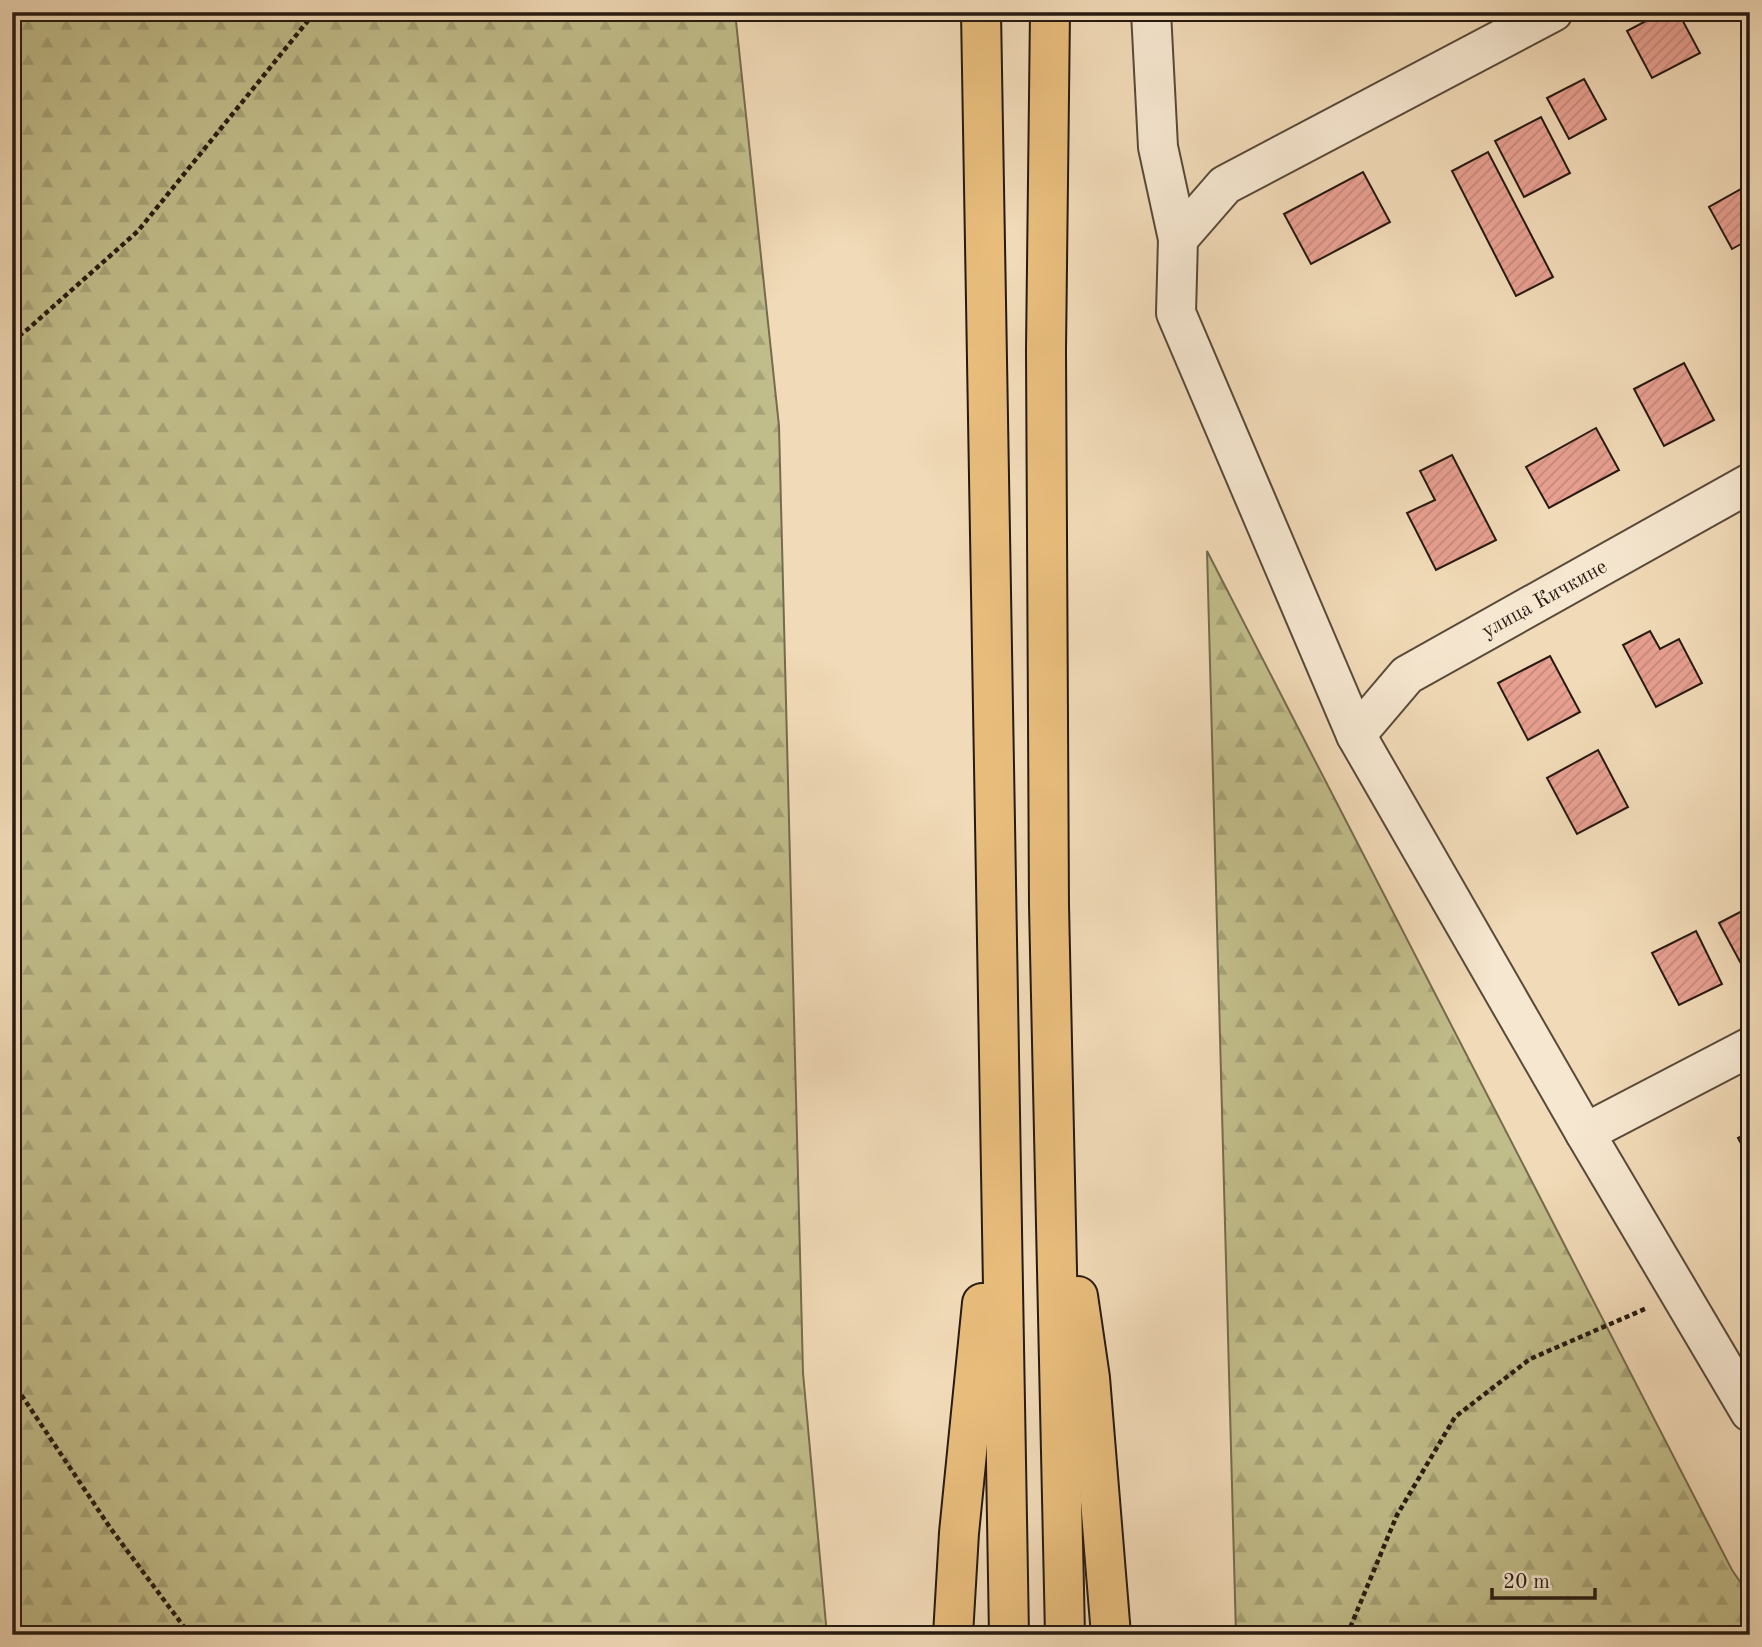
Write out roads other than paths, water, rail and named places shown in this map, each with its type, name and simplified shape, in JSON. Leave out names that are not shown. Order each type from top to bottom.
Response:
[{"type":"main road","points":[[981,12],[1009,1635]]},
{"type":"main road","points":[[1051,12],[1046,350],[1049,905],[1065,1635]]},
{"type":"main road","points":[[953,1635],[959,1533],[1000,1124]]},
{"type":"main road","points":[[1054,1125],[1090,1378],[1111,1635]]},
{"type":"street","points":[[1151,12],[1158,147],[1178,239],[1176,313],[1356,735],[1585,1133],[1750,1412]]},
{"type":"street","points":[[1178,239],[1225,185],[1553,12]]},
{"type":"street","name":"улица Кичкине","points":[[1356,735],[1407,675],[1750,483]]},
{"type":"street","points":[[1585,1133],[1750,1047]]}]
